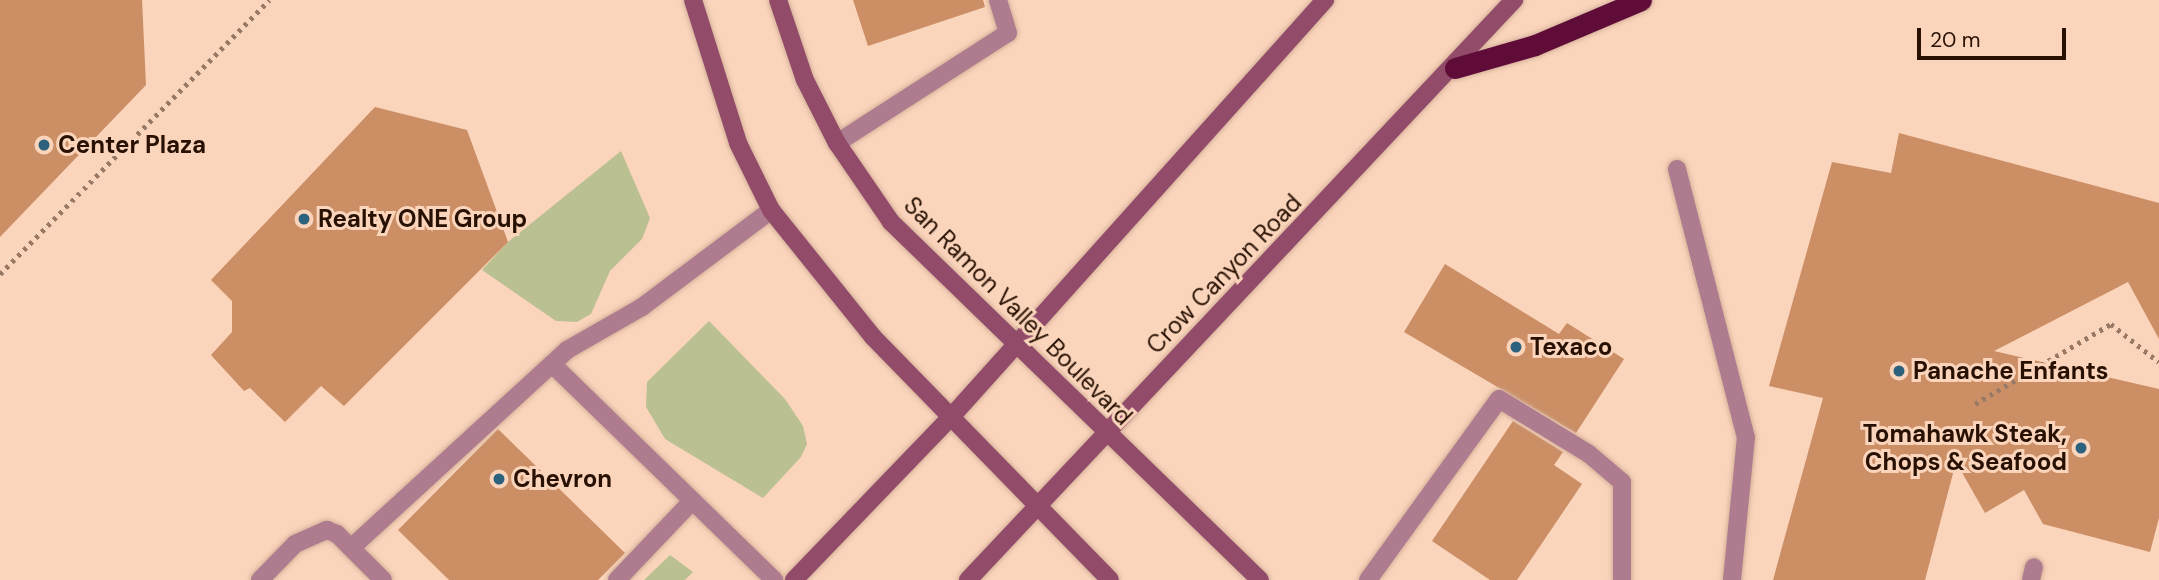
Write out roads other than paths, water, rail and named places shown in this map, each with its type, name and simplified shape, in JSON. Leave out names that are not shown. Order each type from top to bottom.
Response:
[{"type":"highway","points":[[1455,68],[1535,45],[1642,0]]},
{"type":"main road","points":[[693,0],[738,143],[771,210],[873,337],[1110,580]]},
{"type":"main road","name":"San Ramon Valley Boulevard","points":[[778,0],[805,80],[837,144],[891,222],[1018,342],[1106,435],[1261,580]]},
{"type":"main road","points":[[794,580],[952,416],[1325,0]]},
{"type":"main road","name":"Crow Canyon Road","points":[[968,580],[1455,68],[1514,0]]},
{"type":"lane","points":[[837,144],[1008,33],[998,0]]},
{"type":"lane","points":[[1677,169],[1745,437],[1732,580]]},
{"type":"lane","points":[[351,548],[552,363],[642,307],[771,210]]},
{"type":"lane","points":[[552,363],[774,580]]},
{"type":"lane","points":[[1368,580],[1499,399],[1589,454],[1622,482],[1622,580]]},
{"type":"lane","points":[[617,580],[692,501]]},
{"type":"lane","points":[[260,580],[304,538],[317,531],[337,534],[383,580]]},
{"type":"place","name":"Center Plaza","points":[[44,145]]},
{"type":"place","name":"Realty ONE Group","points":[[304,219]]},
{"type":"place","name":"Texaco","points":[[1516,347]]},
{"type":"place","name":"Panache Enfants","points":[[1899,371]]},
{"type":"place","name":"Tomahawk Steak, Chops & Seafood","points":[[2081,448]]},
{"type":"place","name":"Chevron","points":[[499,479]]}]
